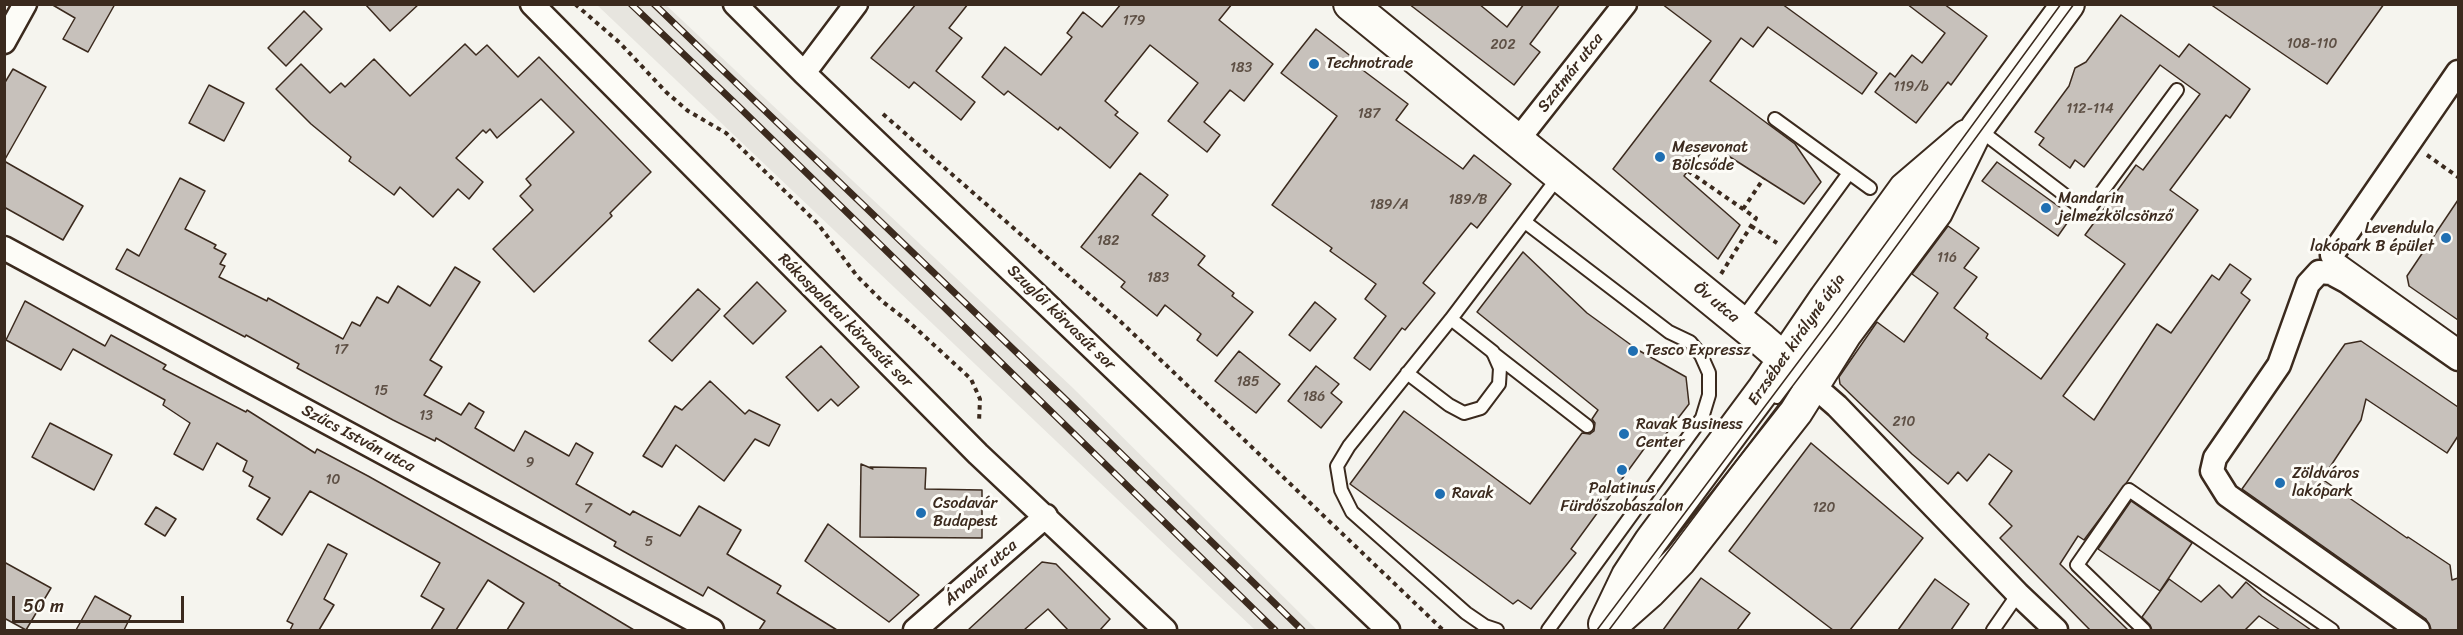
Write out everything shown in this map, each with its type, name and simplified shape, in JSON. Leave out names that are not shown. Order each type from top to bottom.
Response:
[{"type":"street","points":[[4,42],[25,4]]},
{"type":"street","name":"Rákospalotai körvasút sor","points":[[532,4],[978,454],[1165,630]]},
{"type":"street","name":"Szuglói körvasút sor","points":[[735,4],[804,73],[1388,630]]},
{"type":"street","points":[[804,73],[856,4]]},
{"type":"street","name":"Öv utca","points":[[1350,4],[1740,322],[1837,406],[2018,594],[2056,630]]},
{"type":"street","name":"Szatmár utca","points":[[1517,141],[1625,4]]},
{"type":"street","name":"Erzsébet királyné útja","points":[[1604,630],[1628,576],[1651,541],[1798,372],[1905,189],[1977,128],[2068,4]]},
{"type":"street","points":[[2332,255],[2458,72]]},
{"type":"street","name":"Szűcs István utca","points":[[4,248],[712,630]]},
{"type":"street","points":[[2418,630],[2227,495],[2212,471],[2215,458],[2279,365],[2308,284],[2319,272],[2331,273],[2346,281],[2458,359]]},
{"type":"street","name":"Árvavár utca","points":[[915,630],[1046,516]]},
{"type":"lane","points":[[1977,128],[2087,212],[2177,90]]},
{"type":"lane","points":[[1775,119],[1870,188]]},
{"type":"lane","points":[[1740,322],[1849,173]]},
{"type":"lane","points":[[1497,630],[1485,626],[1466,613],[1352,512],[1341,490],[1338,466],[1349,446],[1451,319],[1560,176]]},
{"type":"lane","points":[[1525,222],[1669,332],[1690,342],[1701,355],[1710,373],[1709,395],[1702,418],[1548,630]]},
{"type":"lane","points":[[2332,255],[2458,345]]},
{"type":"lane","points":[[1451,319],[1587,426]]},
{"type":"lane","points":[[1407,373],[1449,405],[1464,413],[1481,408],[1499,384],[1500,368],[1492,352]]},
{"type":"lane","name":"Erzsébet királyné útja","points":[[1771,404],[1798,372]]},
{"type":"lane","points":[[2144,630],[2077,565],[2128,490],[2332,630]]},
{"type":"lane","name":"Erzsébet királyné útja","points":[[1604,630],[1639,582]]},
{"type":"lane","points":[[1993,630],[2018,594]]},
{"type":"path","points":[[575,4],[620,43],[666,92],[688,111],[726,133],[818,224],[857,276],[883,302],[909,322],[971,379],[980,399],[978,454]]},
{"type":"path","points":[[875,107],[1121,322],[1443,630]]},
{"type":"path","points":[[2408,143],[2458,177]]},
{"type":"path","points":[[1688,171],[1756,219],[1719,277]]},
{"type":"path","points":[[1743,209],[1764,178]]},
{"type":"path","points":[[1751,226],[1791,252]]},
{"type":"shaded area","points":[[597,5],[666,5],[1073,388],[1317,630],[1255,630]]},
{"type":"building","points":[[51,4],[115,4],[88,52],[63,39],[75,18]]},
{"type":"building","points":[[365,4],[419,4],[390,31]]},
{"type":"building","points":[[916,4],[968,4],[949,28],[962,38],[936,71],[975,102],[961,120],[914,82],[909,88],[871,58]]},
{"type":"building","points":[[1121,4],[1232,4],[1219,20],[1273,64],[1244,101],[1230,90],[1204,122],[1220,135],[1207,152],[1168,121],[1198,83],[1150,45],[1105,101],[1118,112],[1115,115],[1138,133],[1110,168],[1060,127],[1058,130],[1008,91],[1004,95],[982,77],[1005,47],[1041,75],[1072,37],[1067,33],[1083,12],[1102,27]]},
{"type":"building","points":[[1409,4],[1479,4],[1507,27],[1524,4],[1560,4],[1530,44],[1540,52],[1514,85]]},
{"type":"building","name":"Mesevonat Bölcsőde","points":[[1662,4],[1782,4],[1877,73],[1862,94],[1768,27],[1753,47],[1741,38],[1710,81],[1795,144],[1821,182],[1804,204],[1708,143],[1684,176],[1740,225],[1718,259],[1613,169],[1711,41]]},
{"type":"building","points":[[1907,4],[1944,4],[1987,36],[1951,85],[1948,82],[1916,123],[1875,92],[1890,73],[1895,77],[1912,55],[1922,63],[1945,33]]},
{"type":"building","points":[[2210,4],[2384,4],[2327,84]]},
{"type":"building","points":[[304,11],[322,29],[286,66],[268,48]]},
{"type":"building","points":[[2121,15],[2179,57],[2189,44],[2250,89],[2230,118],[2226,115],[2170,190],[2198,210],[2063,396],[2094,420],[2157,324],[2171,333],[2212,275],[2219,280],[2230,264],[2251,279],[2241,293],[2250,300],[2127,482],[2084,540],[2078,536],[2060,564],[2128,630],[2090,630],[2000,538],[2012,526],[1989,504],[2012,471],[1989,454],[1967,481],[1958,472],[1948,484],[1912,454],[1840,384],[1839,377],[1877,322],[1904,342],[1938,293],[1912,274],[1948,226],[1979,248],[1964,268],[1977,277],[1954,308],[1988,334],[1986,338],[2041,379],[2125,264],[2085,235],[2136,165],[2143,170],[2200,94],[2160,65],[2084,167],[2075,160],[2070,168],[2039,145],[2044,138],[2035,132],[2069,86],[2075,68],[2086,62]]},
{"type":"building","points":[[1316,29],[1362,65],[1360,68],[1408,104],[1396,120],[1463,169],[1474,155],[1511,184],[1477,228],[1471,223],[1423,283],[1435,293],[1405,330],[1402,328],[1370,370],[1354,358],[1386,316],[1365,299],[1376,284],[1330,251],[1332,248],[1272,205],[1337,116],[1281,73]]},
{"type":"building","points":[[465,44],[476,55],[487,45],[518,77],[539,57],[651,172],[610,213],[612,216],[534,292],[493,249],[533,210],[520,196],[531,185],[526,179],[574,132],[541,99],[497,138],[490,129],[486,133],[483,130],[456,158],[483,182],[469,199],[458,189],[433,217],[400,187],[394,195],[349,161],[351,157],[311,124],[276,89],[301,64],[330,93],[341,83],[345,87],[374,59],[410,96]]},
{"type":"building","points":[[13,69],[46,87],[4,161],[4,84]]},
{"type":"building","points":[[209,85],[244,103],[224,141],[189,123]]},
{"type":"building","points":[[4,161],[83,206],[63,240],[4,207]]},
{"type":"building","points":[[1997,162],[2072,216],[2058,236],[1982,181]]},
{"type":"building","points":[[1140,173],[1168,195],[1152,215],[1205,256],[1198,265],[1234,293],[1232,296],[1253,312],[1217,356],[1197,340],[1201,334],[1165,305],[1157,316],[1121,287],[1125,282],[1081,247]]},
{"type":"building","points":[[180,178],[205,191],[185,229],[216,245],[214,248],[226,254],[220,264],[225,266],[219,277],[267,301],[268,298],[343,339],[352,322],[360,326],[377,297],[388,303],[398,286],[430,306],[455,267],[480,282],[430,360],[442,367],[424,395],[461,415],[469,403],[484,412],[475,428],[514,451],[525,431],[569,456],[576,443],[593,453],[576,484],[630,515],[633,511],[680,536],[699,506],[741,530],[727,554],[781,586],[777,593],[837,630],[759,630],[765,621],[708,587],[703,596],[614,546],[616,542],[436,438],[435,441],[393,420],[297,368],[299,364],[246,335],[245,337],[116,269],[127,249],[139,256]]},
{"type":"building","name":"Levendula lakópark B épület","points":[[2458,200],[2458,320],[2409,286],[2407,276]]},
{"type":"building","name":"Ravak Business Center","points":[[1523,252],[1587,313],[1638,350],[1686,377],[1689,404],[1656,447],[1649,442],[1571,549],[1576,553],[1531,609],[1518,600],[1513,604],[1350,484],[1404,411],[1530,504],[1582,433],[1590,434],[1594,431],[1595,423],[1592,419],[1598,410],[1477,312]]},
{"type":"building","points":[[757,282],[786,311],[753,344],[724,316]]},
{"type":"building","points":[[698,289],[720,309],[672,361],[649,341]]},
{"type":"building","points":[[25,301],[105,346],[111,335],[166,365],[163,369],[246,412],[247,410],[315,453],[317,449],[368,476],[560,584],[634,630],[507,630],[524,603],[488,580],[456,630],[431,630],[444,609],[421,596],[440,563],[310,491],[282,535],[257,519],[270,498],[249,486],[253,477],[243,471],[247,461],[217,443],[203,470],[174,454],[190,423],[163,405],[165,400],[73,349],[61,370],[6,340]]},
{"type":"building","points":[[1315,302],[1336,319],[1310,351],[1289,335]]},
{"type":"building","name":"Zöldváros lakópark","points":[[2361,341],[2458,407],[2458,436],[2447,453],[2366,399],[2361,420],[2322,479],[2450,565],[2452,580],[2458,578],[2458,630],[2431,630],[2426,619],[2242,489],[2345,344]]},
{"type":"building","points":[[821,346],[859,387],[838,406],[831,399],[818,411],[786,377]]},
{"type":"building","points":[[1239,351],[1280,384],[1256,413],[1215,381]]},
{"type":"building","points":[[1316,366],[1339,384],[1331,393],[1342,402],[1321,428],[1288,401]]},
{"type":"building","points":[[710,381],[745,414],[749,410],[780,425],[769,446],[755,439],[724,481],[676,445],[662,467],[643,456],[675,406],[682,410]]},
{"type":"building","points":[[50,423],[112,455],[94,490],[32,457]]},
{"type":"building","points":[[1811,443],[1923,538],[1850,630],[1833,630],[1729,551]]},
{"type":"building","name":"Csodavár Budapest","points":[[861,464],[873,469],[870,467],[926,468],[925,489],[982,490],[982,538],[860,537]]},
{"type":"building","points":[[2131,501],[2192,543],[2160,591],[2098,549]]},
{"type":"building","points":[[156,507],[176,519],[165,536],[145,524]]},
{"type":"building","points":[[828,524],[919,595],[889,622],[805,561]]},
{"type":"building","points":[[328,544],[347,554],[324,599],[334,605],[319,630],[290,630],[293,624],[287,621]]},
{"type":"building","points":[[4,562],[51,588],[26,630],[4,618]]},
{"type":"building","points":[[1042,562],[1056,564],[1110,619],[1100,630],[1068,630],[1048,609],[1024,630],[968,630]]},
{"type":"building","points":[[1701,578],[1750,613],[1737,630],[1663,630]]},
{"type":"building","points":[[1935,579],[1969,604],[1951,630],[1898,630]]},
{"type":"building","points":[[2169,579],[2201,602],[2219,585],[2232,598],[2246,582],[2311,630],[2280,630],[2259,616],[2245,630],[2152,630],[2142,617]]},
{"type":"building","points":[[95,596],[131,616],[124,630],[76,630]]},
{"type":"tram line","points":[[1597,630],[1829,321],[2061,4]]},
{"type":"tram line","points":[[1609,630],[1837,327],[2074,4]]},
{"type":"railway","points":[[631,4],[1275,630]]},
{"type":"railway","points":[[654,4],[1302,630]]},
{"type":"place","name":"Technotrade","points":[[1314,64]]},
{"type":"place","name":"Mesevonat Bölcsőde","points":[[1660,157]]},
{"type":"place","name":"Mandarin jelmezkölcsönző","points":[[2046,208]]},
{"type":"place","name":"Levendula lakópark B épület","points":[[2446,238]]},
{"type":"place","name":"Tesco Expressz","points":[[1633,351]]},
{"type":"place","name":"Ravak Business Center","points":[[1624,434]]},
{"type":"place","name":"Palatinus Fürdőszobaszalon","points":[[1622,470]]},
{"type":"place","name":"Zöldváros lakópark","points":[[2280,483]]},
{"type":"place","name":"Ravak","points":[[1440,494]]},
{"type":"place","name":"Csodavár Budapest","points":[[921,513]]}]
